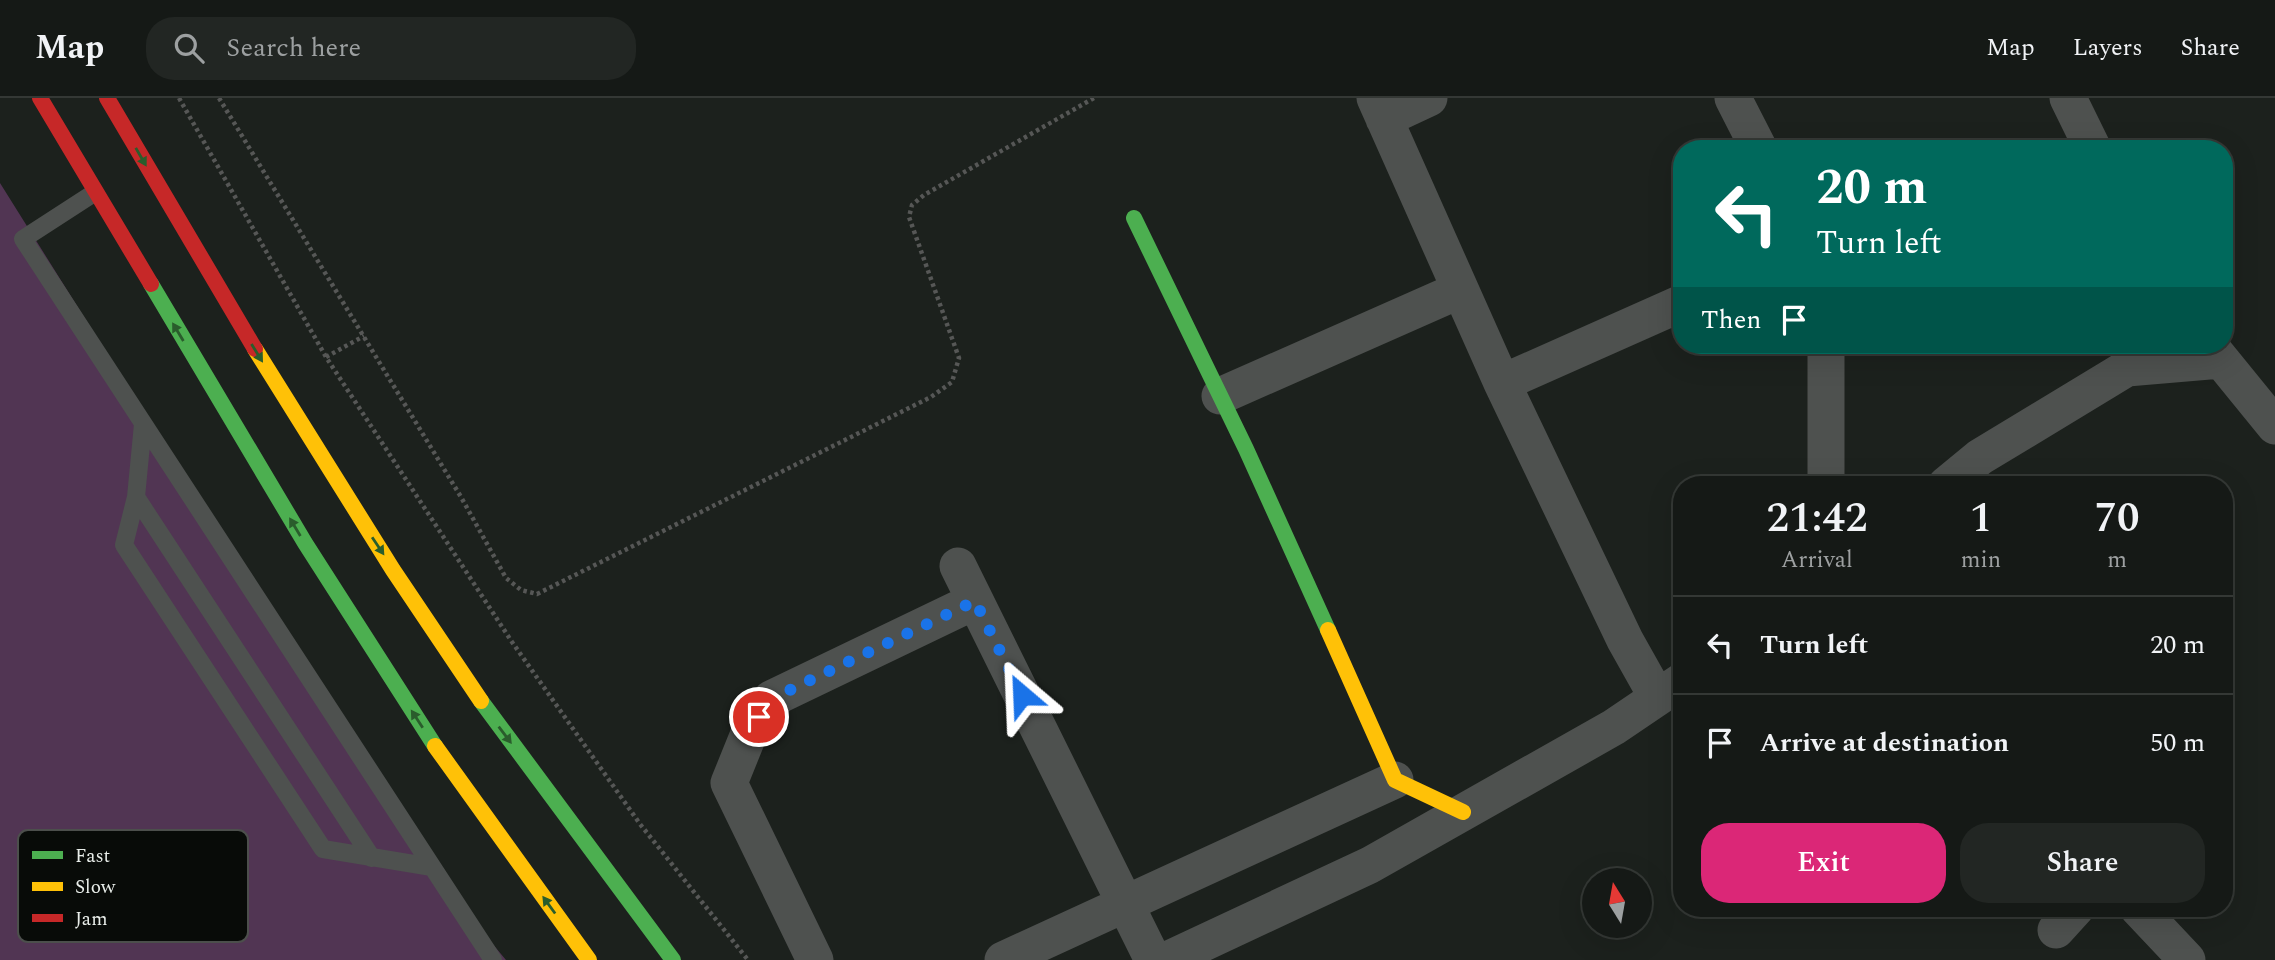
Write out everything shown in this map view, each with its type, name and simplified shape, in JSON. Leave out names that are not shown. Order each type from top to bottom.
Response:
[{"type":"street","points":[[40,98],[94,193],[305,543],[430,738],[589,960]]},
{"type":"street","points":[[107,98],[231,312],[360,520],[496,724],[673,960]]},
{"type":"street","points":[[1167,960],[1370,865],[1614,727],[1670,689],[1625,640],[1502,383],[1379,108],[1429,98]]},
{"type":"street","points":[[1733,98],[1754,140]]},
{"type":"street","points":[[2068,98],[2089,140]]},
{"type":"street","points":[[1133,218],[1220,396],[1395,780],[1463,812]]},
{"type":"street","points":[[1220,396],[1460,290]]},
{"type":"street","points":[[1502,383],[1673,307]]},
{"type":"street","points":[[1826,354],[1826,476]]},
{"type":"street","points":[[1957,476],[1980,457],[2132,356],[2187,354]]},
{"type":"street","points":[[2216,354],[2275,426]]},
{"type":"street","points":[[958,566],[1153,960]]},
{"type":"street","points":[[814,960],[729,783],[748,736],[771,699],[975,601]]},
{"type":"street","points":[[1003,960],[1395,780]]},
{"type":"street","points":[[2146,917],[2187,960]]},
{"type":"lane","points":[[94,193],[23,239],[493,960]]},
{"type":"lane","points":[[143,424],[136,496],[124,545],[323,849],[432,867]]},
{"type":"lane","points":[[136,496],[372,858]]},
{"type":"path","points":[[179,98],[326,357],[512,642],[640,824],[748,960]]},
{"type":"path","points":[[219,98],[461,497],[506,578],[521,590],[537,594],[931,397],[952,382],[960,358],[909,217],[912,205],[924,195],[1094,98]]},
{"type":"path","points":[[326,357],[363,336]]},
{"type":"shaded area","points":[[0,183],[429,868],[506,960],[0,960]]},
{"type":"traffic: fast","points":[[1134,218],[1246,449],[1328,630]]},
{"type":"traffic: fast","points":[[151,284],[305,543],[435,746]]},
{"type":"traffic: fast","points":[[481,701],[673,960]]},
{"type":"traffic: slow","points":[[255,349],[393,570],[481,701]]},
{"type":"traffic: slow","points":[[1328,630],[1395,780],[1463,812]]},
{"type":"traffic: slow","points":[[435,746],[589,960]]},
{"type":"traffic: jam","points":[[40,98],[151,284]]},
{"type":"traffic: jam","points":[[107,98],[255,349]]},
{"type":"route","points":[[759,717],[771,699],[975,601],[1022,695]]}]
